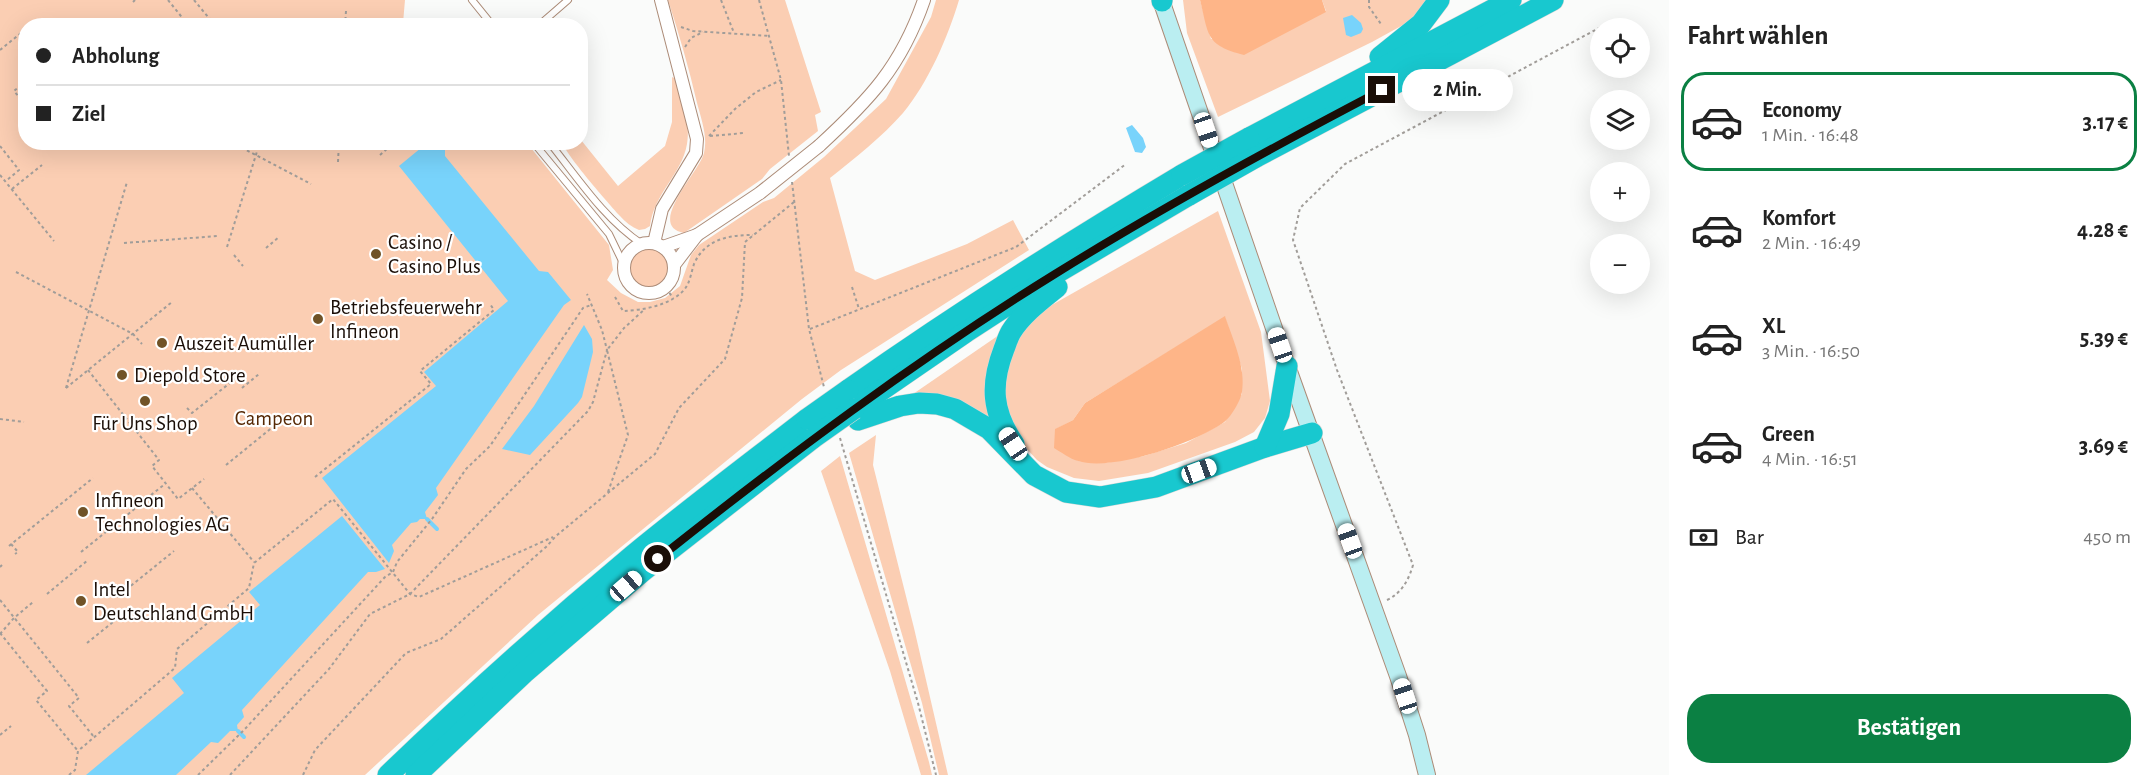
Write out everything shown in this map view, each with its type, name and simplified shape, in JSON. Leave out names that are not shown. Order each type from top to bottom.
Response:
[{"type":"highway","points":[[1253,147],[1322,100],[1412,33],[1430,14],[1439,0]]},
{"type":"highway","points":[[1322,100],[1511,0]]},
{"type":"highway","points":[[416,775],[524,673],[810,429],[853,406],[1041,261],[1253,147],[1553,0]]},
{"type":"highway","points":[[1034,475],[1002,428],[993,396],[999,362],[1011,332],[1032,307],[1143,222],[1185,185]]},
{"type":"highway","points":[[388,775],[503,667],[570,608],[698,503],[810,429],[853,406],[1006,306],[1143,222]]},
{"type":"highway","points":[[1265,447],[1279,414],[1287,366]]},
{"type":"highway","points":[[853,406],[900,406],[919,403],[937,404],[955,409],[989,429],[1034,475],[1066,492],[1085,497],[1113,496],[1156,487],[1265,447],[1312,434]]},
{"type":"main road","points":[[1162,0],[1287,366],[1398,676],[1418,735],[1427,775]]},
{"type":"street","points":[[653,244],[662,209],[703,138],[661,0]]},
{"type":"street","points":[[697,235],[675,265],[670,293],[651,294],[635,290],[629,284],[624,275],[624,265],[633,248],[697,235],[760,193],[819,146],[866,102],[898,58],[924,0]]},
{"type":"street","points":[[662,209],[666,232],[680,240]]},
{"type":"street","points":[[653,244],[671,255],[675,265]]},
{"type":"lane","points":[[471,0],[486,18]]},
{"type":"lane","points":[[547,18],[568,0]]},
{"type":"lane","points":[[540,150],[609,234],[624,265]]},
{"type":"lane","points":[[556,150],[620,227],[653,244]]},
{"type":"path","points":[[168,0],[183,18]]},
{"type":"path","points":[[194,0],[209,18]]},
{"type":"path","points":[[721,0],[734,33]]},
{"type":"path","points":[[759,0],[781,80],[788,143]]},
{"type":"path","points":[[1369,0],[1369,8],[1381,24]]},
{"type":"path","points":[[346,11],[346,18]]},
{"type":"path","points":[[667,18],[693,31],[770,36]]},
{"type":"path","points":[[678,60],[692,38],[704,31]]},
{"type":"path","points":[[1392,598],[1408,582],[1413,565],[1337,370],[1293,240],[1300,208],[1345,164],[1590,33]]},
{"type":"path","points":[[0,50],[18,35]]},
{"type":"path","points":[[703,138],[756,92],[781,80]]},
{"type":"path","points":[[703,138],[744,133]]},
{"type":"path","points":[[0,146],[19,170],[6,182]]},
{"type":"path","points":[[246,150],[311,184]]},
{"type":"path","points":[[227,247],[258,150]]},
{"type":"path","points":[[338,162],[339,150]]},
{"type":"path","points":[[380,155],[386,150]]},
{"type":"path","points":[[809,329],[1016,247],[1126,164]]},
{"type":"path","points":[[12,189],[42,165]]},
{"type":"path","points":[[0,175],[54,241]]},
{"type":"path","points":[[126,182],[66,388],[172,302]]},
{"type":"path","points":[[303,775],[315,750],[406,653],[441,639],[546,548],[556,536],[655,454],[679,408],[724,359],[742,298],[745,242],[794,202],[809,329],[822,382]]},
{"type":"path","points":[[615,297],[623,311],[654,307],[670,293],[684,289],[696,261],[713,242],[721,238],[753,235]]},
{"type":"path","points":[[124,243],[218,236]]},
{"type":"path","points":[[266,248],[279,237]]},
{"type":"path","points":[[234,255],[243,266]]},
{"type":"path","points":[[16,272],[133,334],[142,344]]},
{"type":"path","points":[[852,287],[859,309]]},
{"type":"path","points":[[587,294],[602,330],[628,435],[607,494]]},
{"type":"path","points":[[315,477],[431,384],[420,371],[494,310],[490,304]]},
{"type":"path","points":[[198,775],[244,730],[385,577],[393,572],[397,562],[432,519],[466,469],[490,446],[583,308],[591,305]]},
{"type":"path","points":[[230,775],[329,669],[370,614],[410,594],[588,411],[593,402],[607,350],[624,328],[645,309]]},
{"type":"path","points":[[88,370],[159,460],[152,466],[178,500],[204,479]]},
{"type":"path","points":[[242,388],[259,374]]},
{"type":"path","points":[[187,408],[192,413],[235,379]]},
{"type":"path","points":[[0,419],[24,422]]},
{"type":"path","points":[[226,465],[274,426]]},
{"type":"path","points":[[844,452],[918,703],[936,775]]},
{"type":"path","points":[[15,554],[18,552],[10,545],[93,478]]},
{"type":"path","points":[[151,495],[166,483]]},
{"type":"path","points":[[192,488],[255,563]]},
{"type":"path","points":[[69,775],[75,770],[78,751],[176,668],[177,649],[249,588],[255,563],[333,499],[410,594],[419,597],[556,536]]},
{"type":"path","points":[[81,552],[137,507]]},
{"type":"path","points":[[117,597],[174,551]]},
{"type":"path","points":[[47,594],[88,560]]},
{"type":"path","points":[[0,600],[79,698],[69,706],[94,737]]},
{"type":"path","points":[[33,602],[0,633],[47,691],[36,700],[78,751]]},
{"type":"path","points":[[87,643],[128,609]]},
{"type":"path","points":[[0,735],[11,726]]},
{"type":"green space","name":"Campeon","points":[[0,0],[405,0],[403,18],[18,18],[18,150],[533,150],[609,245],[613,270],[607,280],[621,293],[638,302],[650,302],[665,298],[680,286],[691,255],[699,245],[763,202],[774,198],[824,157],[886,99],[931,17],[936,0],[959,0],[936,59],[912,101],[868,147],[830,178],[855,271],[875,280],[967,244],[1013,220],[1029,250],[841,370],[802,399],[538,615],[365,775],[0,775]]},
{"type":"green space","points":[[668,0],[785,0],[821,112],[815,115],[818,131],[770,169],[762,179],[684,233],[673,228],[670,220],[672,209],[704,153],[705,141],[691,77]]},
{"type":"green space","points":[[1183,0],[1200,0],[1211,39],[1326,11],[1322,0],[1426,0],[1412,20],[1218,117],[1187,33]]},
{"type":"green space","points":[[672,77],[676,79],[685,112],[688,128],[687,144],[680,165],[657,203],[650,226],[639,230],[624,220],[566,150],[588,149],[618,186],[665,146],[672,122]]},
{"type":"green space","points":[[1218,211],[1261,332],[1270,401],[1265,418],[1254,432],[1235,442],[1148,473],[1099,481],[1074,478],[1047,467],[1024,446],[1002,400],[1004,378],[1018,339],[1043,310]],"holes":[[[1225,317],[1242,369],[1242,394],[1225,422],[1186,443],[1144,456],[1105,463],[1078,461],[1056,429],[1073,420],[1085,403]]]},
{"type":"green space","points":[[649,248],[657,249],[663,254],[668,260],[668,276],[663,282],[657,287],[649,288],[641,287],[635,282],[630,276],[629,268],[630,260],[635,254],[641,249]]},
{"type":"green space","points":[[999,335],[992,421],[913,394]]},
{"type":"green space","points":[[876,435],[873,465],[948,775],[939,775],[922,703],[849,453]]},
{"type":"green space","points":[[840,456],[932,775],[921,775],[890,671],[821,471]]},
{"type":"shaded area","points":[[1200,0],[1322,0],[1326,12],[1244,55],[1222,47],[1211,37]]},
{"type":"shaded area","points":[[1225,316],[1238,354],[1243,383],[1237,404],[1229,418],[1223,423],[1173,447],[1111,463],[1078,461],[1054,448],[1055,429],[1073,420],[1085,403]]},
{"type":"water","points":[[1352,15],[1361,23],[1363,29],[1361,33],[1351,37],[1346,35],[1343,18]]},
{"type":"water","points":[[1132,125],[1143,138],[1146,147],[1142,153],[1135,152],[1126,128]]},
{"type":"water","points":[[418,150],[445,150],[445,156],[539,271],[548,272],[571,300],[564,305],[436,488],[438,495],[425,512],[427,519],[411,523],[392,545],[394,551],[389,563],[322,478],[436,386],[424,372],[508,301],[399,166]]},
{"type":"water","points":[[584,325],[592,339],[593,352],[582,397],[530,455],[502,449],[534,406]]},
{"type":"water","points":[[342,516],[385,569],[368,572],[242,710],[244,717],[237,725],[238,731],[230,731],[218,743],[211,742],[176,775],[86,775],[184,693],[172,678],[260,605],[249,592]]},
{"type":"waterway","points":[[427,519],[437,529]]},
{"type":"waterway","points":[[238,731],[244,737]]},
{"type":"place","name":"Casino / Casino Plus","points":[[376,254]]},
{"type":"place","name":"Betriebsfeuerwehr Infineon","points":[[318,319]]},
{"type":"place","name":"Auszeit Aumüller","points":[[162,343]]},
{"type":"place","name":"Diepold Store","points":[[122,375]]},
{"type":"place","name":"Für Uns Shop","points":[[145,401]]},
{"type":"place","name":"Infineon Technologies AG","points":[[83,512]]},
{"type":"place","name":"Intel Deutschland GmbH","points":[[81,601]]},
{"type":"route","points":[[658,559],[813,438],[966,332],[1055,274],[1274,147],[1382,90]]}]
